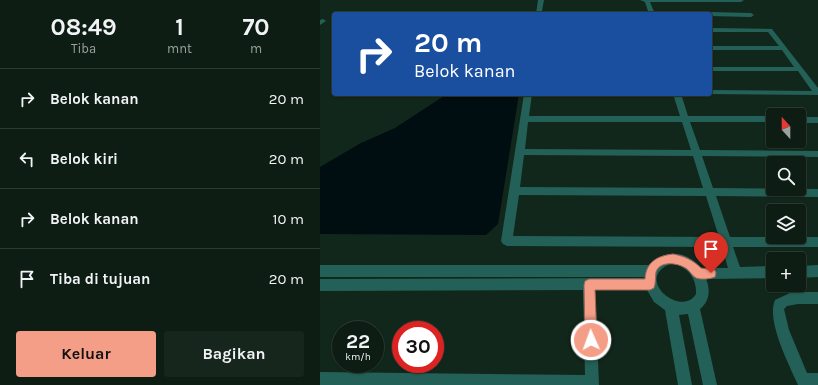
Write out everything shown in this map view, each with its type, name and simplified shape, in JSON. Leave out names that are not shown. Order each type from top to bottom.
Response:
[{"type":"street","points":[[539,12],[541,0]]},
{"type":"street","points":[[643,0],[750,13],[770,30],[818,93]]},
{"type":"street","points":[[647,0],[651,12]]},
{"type":"street","points":[[712,14],[750,13]]},
{"type":"street","points":[[712,29],[750,13]]},
{"type":"street","points":[[712,48],[784,48]]},
{"type":"street","points":[[712,69],[800,69]]},
{"type":"street","points":[[712,91],[818,93]]},
{"type":"street","points":[[528,96],[507,241],[818,242]]},
{"type":"street","points":[[678,96],[736,273]]},
{"type":"street","points":[[524,119],[766,120]]},
{"type":"street","points":[[806,120],[818,120]]},
{"type":"street","points":[[520,152],[818,154]]},
{"type":"street","points":[[514,191],[818,192]]},
{"type":"street","points":[[673,258],[691,266],[703,283],[703,292],[700,300],[693,307],[682,309],[671,307],[661,302],[654,294],[650,284],[651,271],[656,264],[673,258]]},
{"type":"street","points":[[320,271],[651,271]]},
{"type":"street","points":[[806,272],[818,271]]},
{"type":"street","points":[[698,274],[766,272]]},
{"type":"street","points":[[320,285],[650,284]]},
{"type":"street","points":[[320,379],[592,384],[589,285]]},
{"type":"street","points":[[818,298],[784,300],[778,307],[777,311],[782,328],[804,382],[818,380]]},
{"type":"street","points":[[671,307],[685,385]]},
{"type":"street","points":[[693,307],[710,385]]},
{"type":"shaded area","points":[[444,96],[519,96],[498,224],[486,235],[320,234],[320,167],[361,143],[395,128]]},
{"type":"route","points":[[591,340],[589,285],[650,284],[651,271],[656,264],[673,258],[691,266],[698,274],[711,273]]}]
